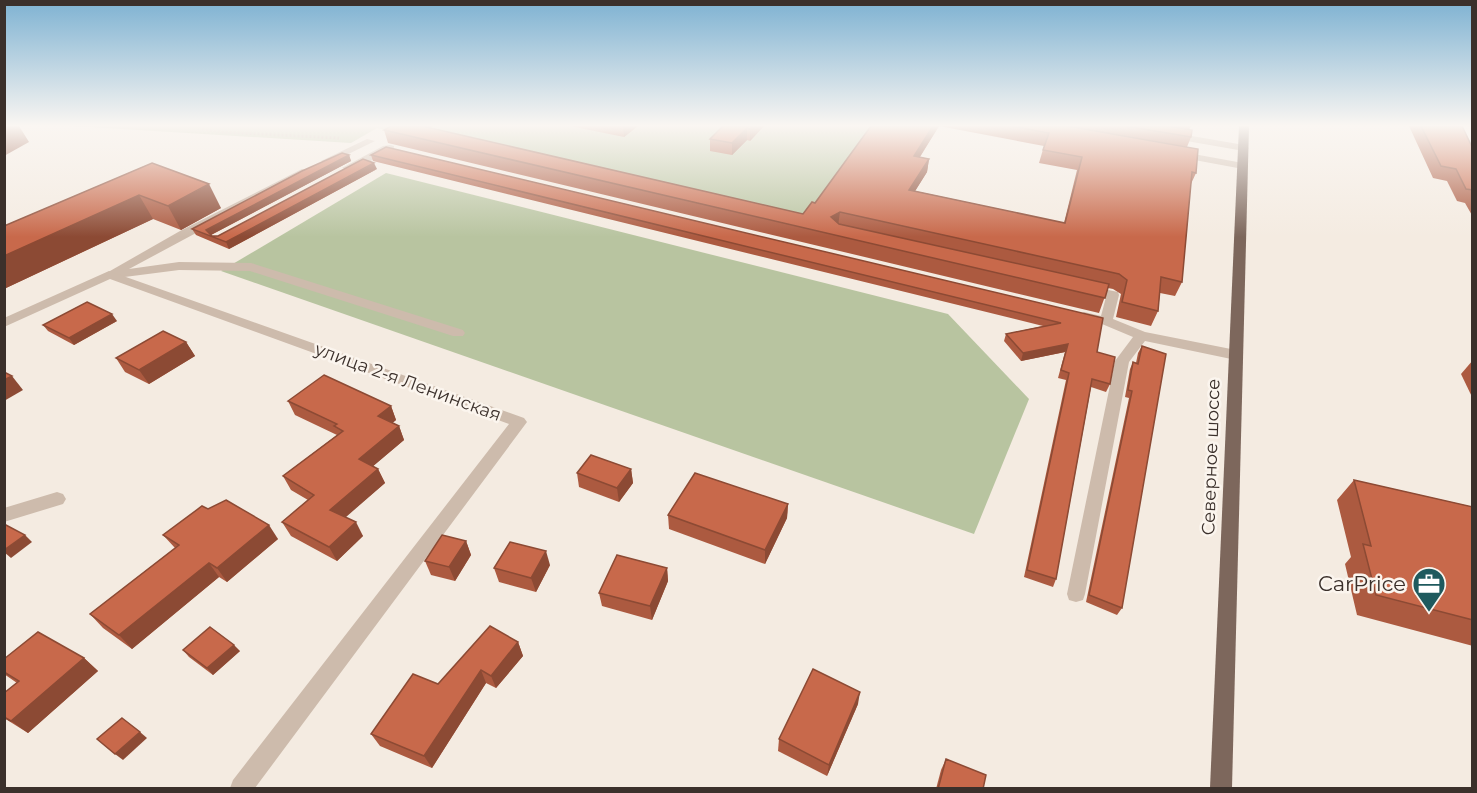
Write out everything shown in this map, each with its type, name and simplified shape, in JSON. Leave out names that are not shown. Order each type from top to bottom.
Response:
[{"type":"main road","name":"Северное шоссе","points":[[1221,789],[1243,166]]},
{"type":"street","points":[[4,323],[109,274],[276,184],[322,163]]},
{"type":"street","points":[[340,172],[358,163]]},
{"type":"street","points":[[1227,163],[1243,166]]},
{"type":"street","points":[[109,274],[179,266],[251,267],[458,333]]},
{"type":"street","name":"улица 2-я Ленинская","points":[[109,274],[519,422],[241,789]]},
{"type":"street","points":[[1078,287],[1113,295],[1106,321]]},
{"type":"street","points":[[1071,313],[1106,321],[1142,336],[1236,355]]},
{"type":"street","points":[[1076,594],[1122,361],[1142,336]]},
{"type":"street","points":[[4,515],[57,499]]},
{"type":"green space","points":[[525,163],[880,163],[830,235]]},
{"type":"green space","points":[[386,173],[948,314],[1029,399],[974,534],[221,271]]},
{"type":"building","points":[[152,163],[209,184],[168,206],[139,195],[4,256],[4,226]]},
{"type":"building","points":[[320,163],[334,163],[206,230],[212,236],[218,236],[355,163],[374,163],[226,242],[192,229]]},
{"type":"building","points":[[404,163],[453,163],[1103,318],[1097,352],[1115,357],[1110,384],[1092,379],[1056,579],[1027,570],[1069,373],[1061,370],[1068,344],[1023,353],[1006,334],[1061,323]]},
{"type":"building","points":[[526,163],[582,163],[803,214],[812,202],[815,203],[844,163],[926,163],[909,190],[1065,223],[1080,163],[1197,163],[1196,173],[1192,172],[1182,282],[1161,277],[1158,311],[1122,302],[1127,280],[1119,274],[840,212],[831,217],[839,224],[1109,284],[1105,298]]},
{"type":"building","points":[[1440,163],[1473,163],[1473,190],[1466,189],[1456,169],[1441,166]]},
{"type":"building","points":[[87,302],[112,314],[69,338],[43,325]]},
{"type":"building","points":[[163,331],[186,342],[139,370],[116,358]]},
{"type":"building","points":[[1142,346],[1166,354],[1122,608],[1089,595],[1132,391],[1128,390],[1133,362],[1138,364]]},
{"type":"building","points":[[4,372],[12,376],[4,380]]},
{"type":"building","points":[[324,375],[391,406],[378,416],[399,426],[359,459],[378,469],[330,510],[356,522],[329,547],[282,522],[314,495],[283,476],[343,431],[334,426],[337,424],[288,401]]},
{"type":"building","points":[[591,455],[631,469],[617,488],[577,473]]},
{"type":"building","points":[[695,473],[788,504],[765,550],[668,515]]},
{"type":"building","points":[[1354,480],[1473,507],[1473,620],[1376,595],[1363,544],[1371,546]]},
{"type":"building","points":[[226,500],[269,525],[217,568],[209,563],[119,635],[90,614],[179,545],[163,535],[202,506],[208,509]]},
{"type":"building","points":[[4,524],[25,535],[4,550]]},
{"type":"building","points":[[442,535],[466,541],[449,567],[425,561]]},
{"type":"building","points":[[510,542],[546,551],[531,578],[494,568]]},
{"type":"building","points":[[617,555],[667,568],[650,606],[599,593]]},
{"type":"building","points":[[490,626],[518,642],[491,676],[481,670],[424,756],[371,734],[413,674],[438,684]]},
{"type":"building","points":[[210,627],[234,645],[207,668],[183,650]]},
{"type":"building","points":[[38,632],[84,658],[11,721],[4,717],[4,693],[19,681],[4,672],[4,659]]},
{"type":"building","points":[[813,669],[860,692],[829,765],[779,739]]},
{"type":"building","points":[[122,718],[140,732],[115,754],[97,739]]},
{"type":"building","points":[[946,759],[986,775],[983,789],[938,789]]},
{"type":"place","name":"CarPrice","points":[[1429,613]]}]
